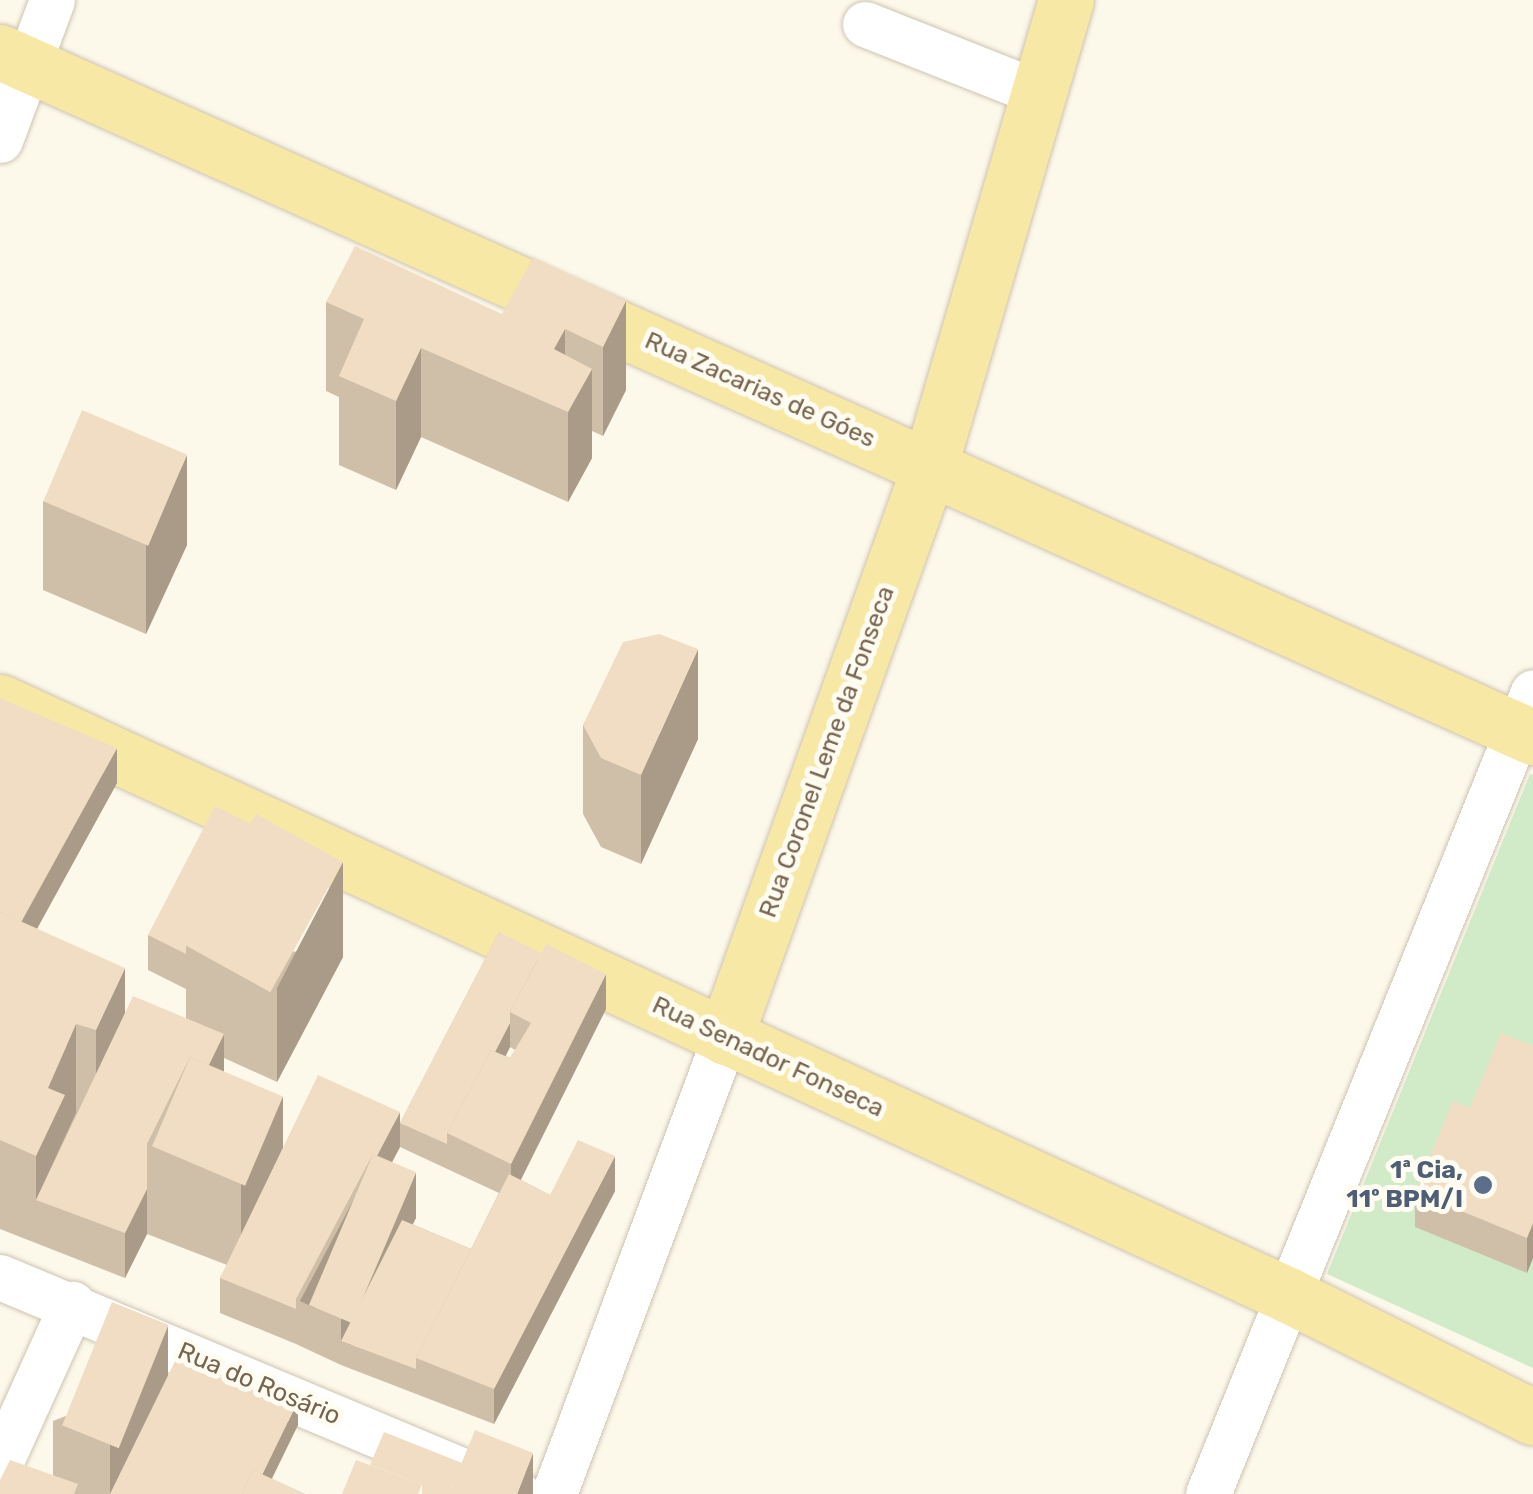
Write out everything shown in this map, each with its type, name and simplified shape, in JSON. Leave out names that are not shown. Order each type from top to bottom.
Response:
[{"type":"main road","name":"Rua Coronel Leme da Fonseca","points":[[725,1038],[930,465],[1039,93],[1060,2]]},
{"type":"main road","name":"Rua Zacarias de Góes","points":[[13,58],[930,465],[1528,720]]},
{"type":"main road","name":"Rua Senador Fonseca","points":[[0,702],[1288,1295],[1533,1417]]},
{"type":"street","points":[[0,140],[13,58],[52,0]]},
{"type":"street","points":[[865,24],[1039,93]]},
{"type":"street","points":[[1208,1494],[1528,720]]},
{"type":"street","name":"Rua Coronel Leme da Fonseca","points":[[554,1494],[725,1038]]},
{"type":"street","name":"Rua do Rosário","points":[[0,1276],[518,1494]]},
{"type":"street","points":[[0,1463],[72,1304]]},
{"type":"green space","points":[[1530,774],[1533,775],[1533,1368],[1327,1274]]},
{"type":"building","points":[[355,246],[502,314],[533,257],[626,301],[603,347],[565,329],[554,349],[592,369],[568,412],[421,348],[396,401],[339,376],[364,319],[326,302]]},
{"type":"building","points":[[82,410],[187,455],[148,546],[43,501]]},
{"type":"building","points":[[659,634],[698,649],[641,775],[601,758],[583,725],[623,642]]},
{"type":"building","points":[[0,698],[117,748],[21,922],[0,912]]},
{"type":"building","points":[[215,806],[251,824],[186,945],[186,954],[148,935]]},
{"type":"building","points":[[256,814],[343,862],[270,992],[184,944]]},
{"type":"building","points":[[0,912],[125,968],[96,1030],[76,1024],[48,1088],[65,1095],[36,1156],[0,1140]]},
{"type":"building","points":[[499,932],[541,953],[510,1012],[510,1023],[495,1052],[491,1050],[447,1133],[447,1144],[400,1123]]},
{"type":"building","points":[[546,944],[606,974],[511,1164],[447,1133],[491,1050],[510,1058],[531,1023],[510,1012]]},
{"type":"building","points":[[133,996],[224,1034],[209,1065],[190,1057],[147,1144],[147,1189],[125,1233],[36,1200]]},
{"type":"building","name":"1ª Cia, 11º BPM/I","points":[[1501,1033],[1533,1046],[1533,1223],[1527,1238],[1415,1192],[1453,1101],[1470,1108]]},
{"type":"building","points":[[190,1057],[283,1096],[245,1186],[152,1146]]},
{"type":"building","points":[[318,1075],[400,1112],[377,1156],[373,1154],[296,1299],[296,1309],[220,1278]]},
{"type":"building","points":[[578,1140],[615,1156],[494,1389],[416,1358],[509,1174],[550,1195]]},
{"type":"building","points":[[373,1154],[416,1172],[352,1323],[309,1305]]},
{"type":"building","points":[[402,1220],[471,1249],[416,1358],[416,1369],[341,1341]]},
{"type":"building","points":[[112,1302],[169,1325],[119,1448],[62,1425]]},
{"type":"building","points":[[180,1351],[298,1401],[262,1475],[253,1470],[242,1494],[110,1494]]},
{"type":"building","points":[[475,1430],[533,1453],[517,1494],[449,1494]]},
{"type":"building","points":[[384,1432],[462,1463],[449,1494],[422,1494],[422,1484],[370,1465]]},
{"type":"building","points":[[10,1460],[78,1484],[74,1494],[0,1494],[0,1480]]},
{"type":"building","points":[[356,1460],[422,1484],[418,1494],[342,1494]]},
{"type":"building","points":[[253,1470],[305,1494],[242,1494]]},
{"type":"place","name":"1ª Cia, 11º BPM/I","points":[[1483,1185]]}]
